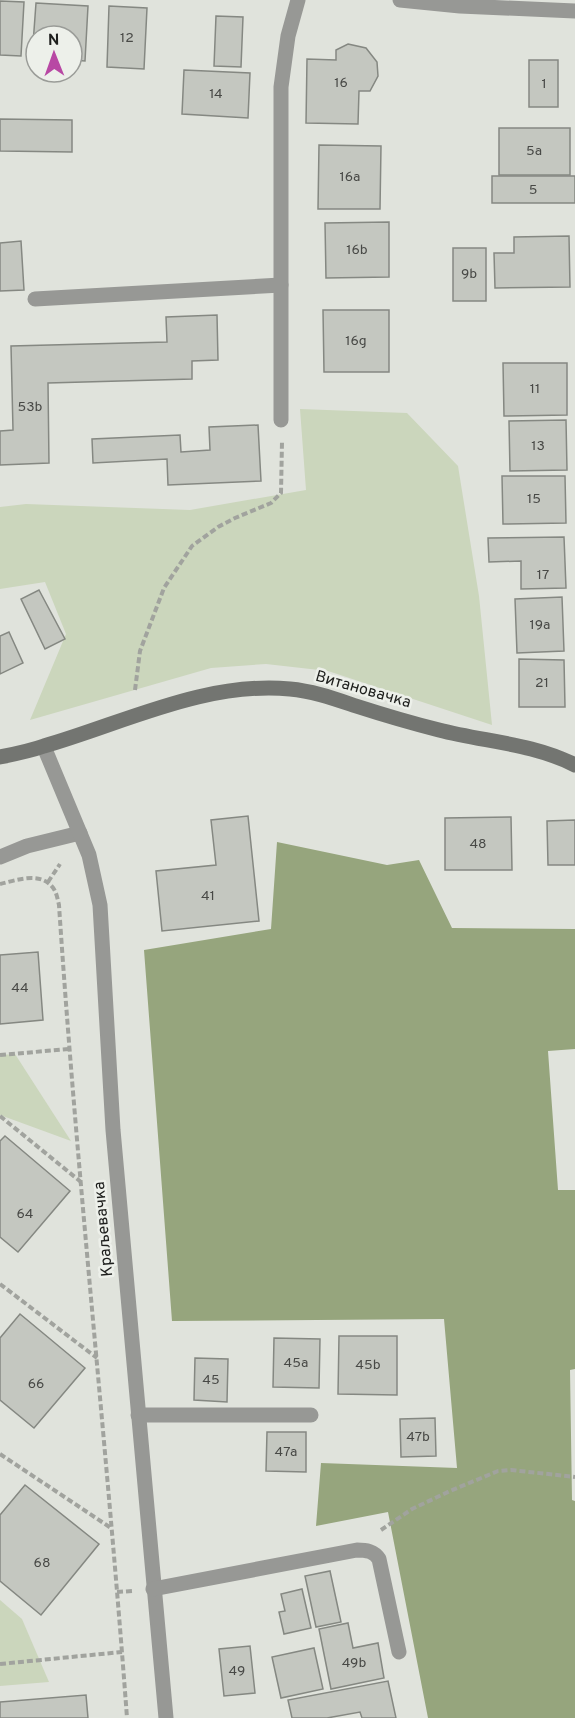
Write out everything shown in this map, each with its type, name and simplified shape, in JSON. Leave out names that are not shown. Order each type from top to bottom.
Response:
[{"type":"street","points":[[281,420],[281,87],[288,36],[298,0]]},
{"type":"street","points":[[400,0],[460,6],[575,11]]},
{"type":"street","points":[[35,299],[281,285]]},
{"type":"street","name":"Витановачка","points":[[0,757],[44,747],[140,714],[216,693],[264,687],[315,693],[406,722],[464,737],[518,745],[575,765]]},
{"type":"street","name":"Краљевачка","points":[[44,747],[88,855],[100,905],[113,1130],[166,1718]]},
{"type":"street","points":[[0,857],[27,846],[80,833]]},
{"type":"street","points":[[138,1415],[311,1415]]},
{"type":"street","points":[[153,1589],[357,1550],[368,1551],[378,1559],[399,1652]]},
{"type":"path","points":[[140,714],[135,689],[140,651],[164,588],[192,546],[218,527],[271,503],[281,494],[283,451],[281,420]]},
{"type":"path","points":[[0,884],[33,877],[48,882],[55,890],[59,905],[69,1049],[127,1718]]},
{"type":"path","points":[[0,1055],[69,1049]]},
{"type":"path","points":[[0,1116],[81,1182]]},
{"type":"path","points":[[0,1284],[97,1358]]},
{"type":"path","points":[[0,1454],[112,1529]]},
{"type":"path","points":[[368,1551],[379,1531],[412,1509],[498,1472],[511,1470],[575,1477]]},
{"type":"path","points":[[0,1664],[122,1652]]},
{"type":"green space","points":[[300,409],[407,413],[458,466],[479,596],[492,725],[328,671],[266,664],[211,668],[30,720],[66,634],[45,582],[0,589],[0,507],[26,504],[190,510],[306,490]]},
{"type":"green space","points":[[277,842],[387,865],[419,860],[452,928],[575,929],[575,1049],[548,1051],[558,1190],[575,1190],[575,1369],[570,1370],[572,1500],[575,1501],[575,1718],[428,1718],[388,1512],[316,1526],[321,1463],[457,1468],[444,1319],[172,1321],[144,950],[271,929]]},
{"type":"green space","points":[[15,1054],[71,1141],[0,1115],[0,1055]]},
{"type":"green space","points":[[0,1600],[22,1619],[49,1682],[0,1686]]},
{"type":"building","points":[[0,1],[24,2],[21,56],[0,55]]},
{"type":"building","points":[[36,3],[88,6],[85,61],[84,24],[34,24]]},
{"type":"building","points":[[109,6],[147,8],[144,69],[107,67]]},
{"type":"building","points":[[216,16],[243,17],[241,67],[214,66]]},
{"type":"building","points":[[348,44],[366,48],[377,62],[378,76],[370,91],[359,91],[358,124],[306,123],[307,59],[336,60],[336,50]]},
{"type":"building","points":[[529,60],[558,60],[558,107],[529,107]]},
{"type":"building","points":[[184,70],[250,73],[248,118],[182,114]]},
{"type":"building","points":[[0,119],[72,120],[72,152],[0,151]]},
{"type":"building","points":[[499,128],[570,128],[570,175],[499,175]]},
{"type":"building","points":[[319,145],[381,146],[380,209],[318,209]]},
{"type":"building","points":[[492,176],[575,176],[575,203],[492,203]]},
{"type":"building","points":[[389,222],[389,277],[326,278],[325,223]]},
{"type":"building","points":[[569,236],[570,287],[495,288],[494,253],[514,253],[514,237]]},
{"type":"building","points":[[21,241],[24,290],[0,291],[0,243]]},
{"type":"building","points":[[453,248],[486,248],[486,301],[453,301]]},
{"type":"building","points":[[323,310],[389,310],[389,372],[324,372]]},
{"type":"building","points":[[217,315],[218,360],[192,361],[192,379],[48,383],[49,463],[0,465],[0,431],[13,430],[11,346],[167,342],[166,317]]},
{"type":"building","points":[[503,363],[567,363],[567,415],[504,416]]},
{"type":"building","points":[[566,420],[567,470],[510,471],[509,421]]},
{"type":"building","points":[[258,425],[261,481],[168,485],[167,459],[93,463],[92,439],[180,435],[181,452],[210,450],[209,427]]},
{"type":"building","points":[[502,476],[565,476],[566,523],[503,524]]},
{"type":"building","points":[[564,537],[566,588],[521,589],[521,561],[489,562],[488,538]]},
{"type":"building","points":[[39,590],[65,639],[45,649],[21,599]]},
{"type":"building","points":[[562,597],[564,651],[517,653],[515,599]]},
{"type":"building","points":[[9,632],[23,663],[0,674],[0,636]]},
{"type":"building","points":[[519,659],[564,660],[565,707],[519,707]]},
{"type":"building","points":[[248,816],[259,921],[162,931],[156,871],[216,865],[211,820]]},
{"type":"building","points":[[511,817],[512,870],[445,870],[445,818]]},
{"type":"building","points":[[575,820],[575,865],[548,865],[547,821]]},
{"type":"building","points":[[38,952],[43,1020],[0,1024],[0,955]]},
{"type":"building","points":[[5,1136],[70,1191],[18,1252],[0,1237],[0,1141]]},
{"type":"building","points":[[20,1314],[85,1368],[34,1428],[0,1400],[0,1338]]},
{"type":"building","points":[[339,1336],[397,1336],[397,1395],[338,1394]]},
{"type":"building","points":[[274,1338],[320,1339],[319,1388],[273,1387]]},
{"type":"building","points":[[195,1358],[228,1359],[227,1402],[194,1400]]},
{"type":"building","points":[[435,1418],[436,1456],[401,1457],[400,1419]]},
{"type":"building","points":[[267,1432],[306,1432],[306,1472],[266,1471]]},
{"type":"building","points":[[25,1485],[99,1544],[41,1615],[0,1581],[0,1515]]},
{"type":"building","points":[[330,1571],[341,1622],[316,1627],[305,1576]]},
{"type":"building","points":[[302,1589],[311,1628],[284,1634],[279,1612],[285,1611],[281,1594]]},
{"type":"building","points":[[348,1623],[353,1648],[378,1643],[384,1678],[331,1689],[319,1629]]},
{"type":"building","points":[[250,1646],[255,1693],[224,1696],[219,1649]]},
{"type":"building","points":[[314,1648],[323,1689],[281,1698],[272,1657]]},
{"type":"building","points":[[388,1681],[396,1718],[362,1718],[360,1712],[327,1718],[292,1718],[288,1700]]},
{"type":"building","points":[[86,1695],[88,1718],[0,1718],[0,1702]]}]
